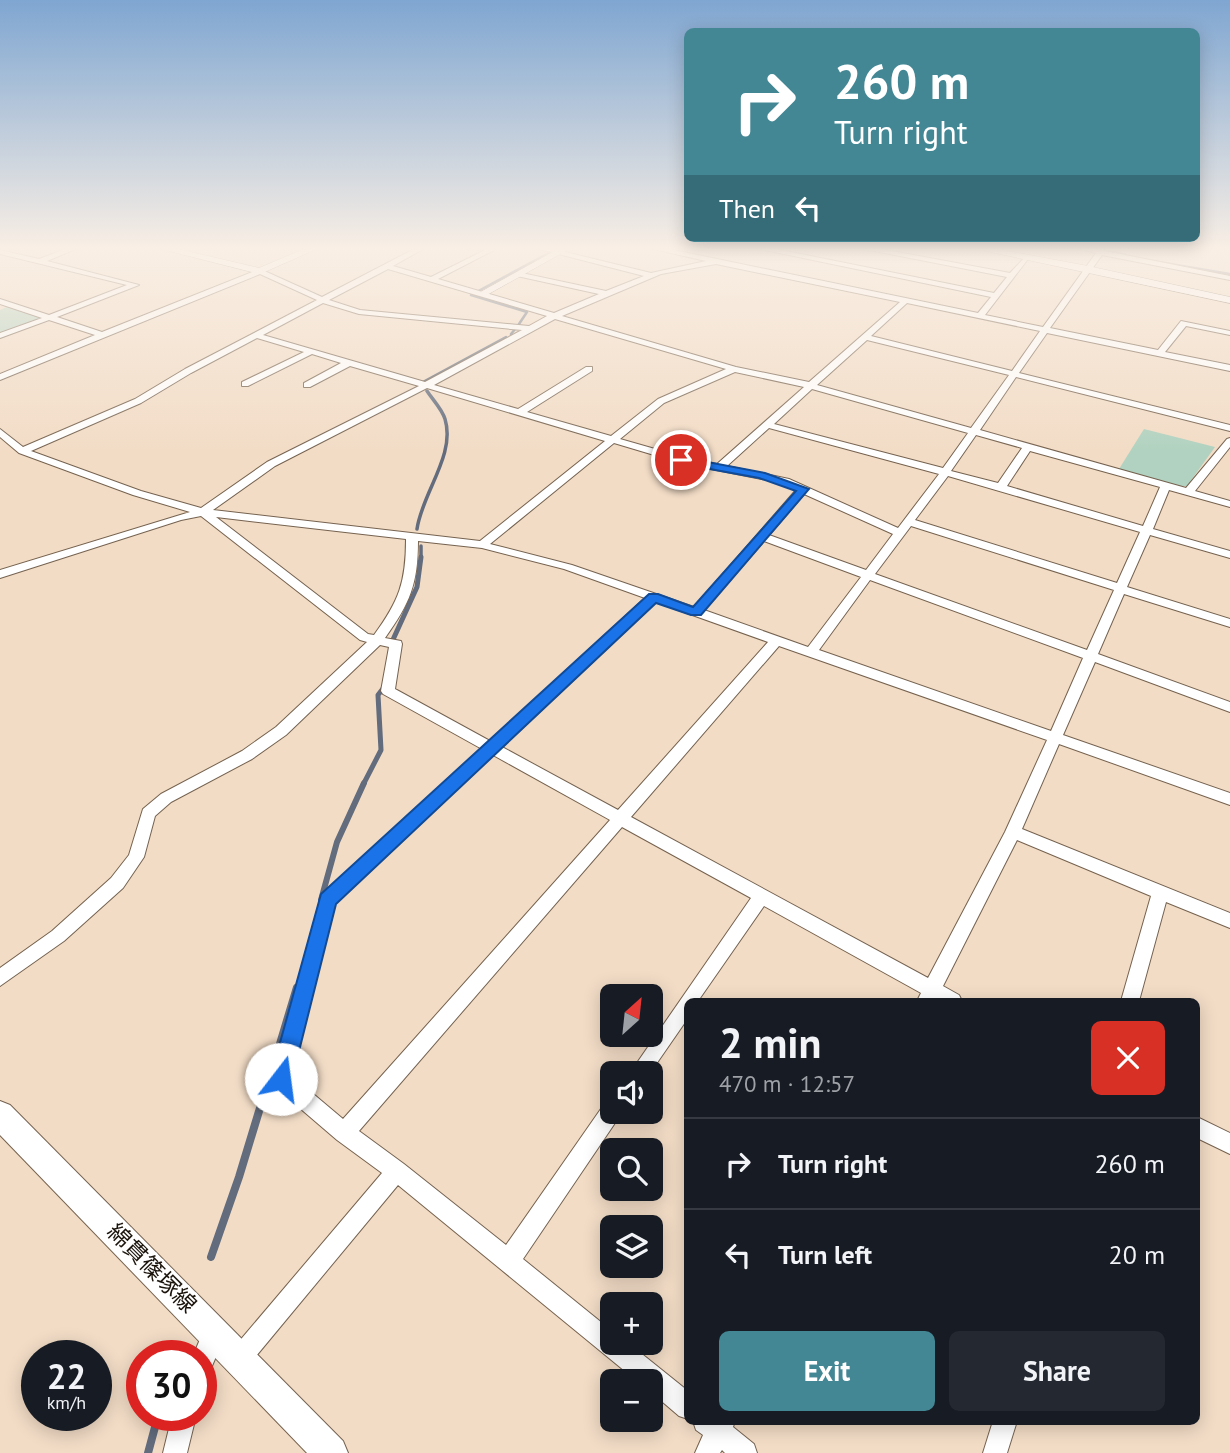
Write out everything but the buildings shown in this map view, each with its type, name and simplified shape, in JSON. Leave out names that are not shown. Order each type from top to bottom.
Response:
[{"type":"main road","name":"綿貫篠塚線","points":[[0,1115],[331,1453]]},
{"type":"street","points":[[46,316],[103,335]]},
{"type":"street","points":[[0,336],[53,316]]},
{"type":"street","points":[[0,377],[150,316]]},
{"type":"street","points":[[22,451],[138,401],[292,316]]},
{"type":"street","points":[[397,316],[530,329]]},
{"type":"street","points":[[0,574],[179,517],[203,512],[271,464],[425,386],[554,316],[734,369],[809,385],[1230,504]]},
{"type":"street","points":[[721,466],[889,316]]},
{"type":"street","points":[[973,316],[1230,368]]},
{"type":"street","points":[[810,653],[946,471],[1057,316]]},
{"type":"street","points":[[1160,353],[1184,323],[1230,333]]},
{"type":"street","points":[[255,335],[681,460],[777,479],[899,533]]},
{"type":"street","points":[[866,337],[1230,428]]},
{"type":"street","points":[[245,384],[310,352]]},
{"type":"street","points":[[307,385],[348,363]]},
{"type":"street","points":[[520,413],[590,369]]},
{"type":"street","points":[[482,544],[661,401],[734,369]]},
{"type":"street","points":[[768,425],[1002,486],[1230,555]]},
{"type":"street","points":[[0,432],[22,451],[136,493],[203,512],[482,544],[568,567],[775,642],[1230,799]]},
{"type":"street","points":[[1188,492],[1230,441]]},
{"type":"street","points":[[1002,486],[1028,447]]},
{"type":"street","points":[[203,512],[364,637],[396,644],[388,691],[762,895],[929,995],[1013,832],[1166,486]]},
{"type":"street","points":[[696,612],[803,489]]},
{"type":"street","points":[[907,521],[1230,623]]},
{"type":"street","points":[[0,978],[58,936],[117,883],[136,857],[148,813],[166,797],[247,755],[281,731],[377,640],[399,610],[412,571],[412,536]]},
{"type":"street","points":[[764,537],[1230,708]]},
{"type":"street","points":[[654,597],[328,900],[281,1079],[344,1133],[397,1171],[684,1404]]},
{"type":"street","points":[[344,1133],[775,642]]},
{"type":"street","points":[[1013,832],[1230,920]]},
{"type":"street","points":[[1131,998],[1160,891]]},
{"type":"street","points":[[690,998],[762,895]]},
{"type":"street","points":[[647,1061],[684,1007]]},
{"type":"street","points":[[508,1261],[602,1124]]},
{"type":"street","points":[[1200,1129],[1230,1144]]},
{"type":"street","points":[[239,1359],[397,1171]]},
{"type":"street","points":[[212,1340],[215,1332]]},
{"type":"street","points":[[995,1453],[1003,1425]]},
{"type":"street","points":[[175,1453],[180,1431]]},
{"type":"street","points":[[713,1432],[745,1453]]},
{"type":"green space","points":[[0,316],[44,318],[0,334]]},
{"type":"green space","points":[[1144,429],[1215,447],[1187,486],[1178,486],[1119,469]]},
{"type":"waterway","points":[[519,324],[524,316]]},
{"type":"waterway","points":[[511,334],[516,328]]},
{"type":"waterway","points":[[421,383],[506,337]]},
{"type":"waterway","points":[[417,529],[442,460],[447,433],[444,415],[427,391]]},
{"type":"waterway","points":[[421,546],[421,557]]},
{"type":"waterway","points":[[391,644],[417,587],[421,557]]},
{"type":"waterway","points":[[364,784],[381,750],[378,695],[385,686]]},
{"type":"waterway","points":[[321,900],[337,842],[364,784]]},
{"type":"waterway","points":[[269,1077],[296,987]]},
{"type":"waterway","points":[[211,1257],[270,1075]]},
{"type":"waterway","points":[[148,1453],[154,1431]]},
{"type":"route","points":[[281,1079],[328,900],[654,597],[696,612],[803,489],[761,475],[681,460]]}]
